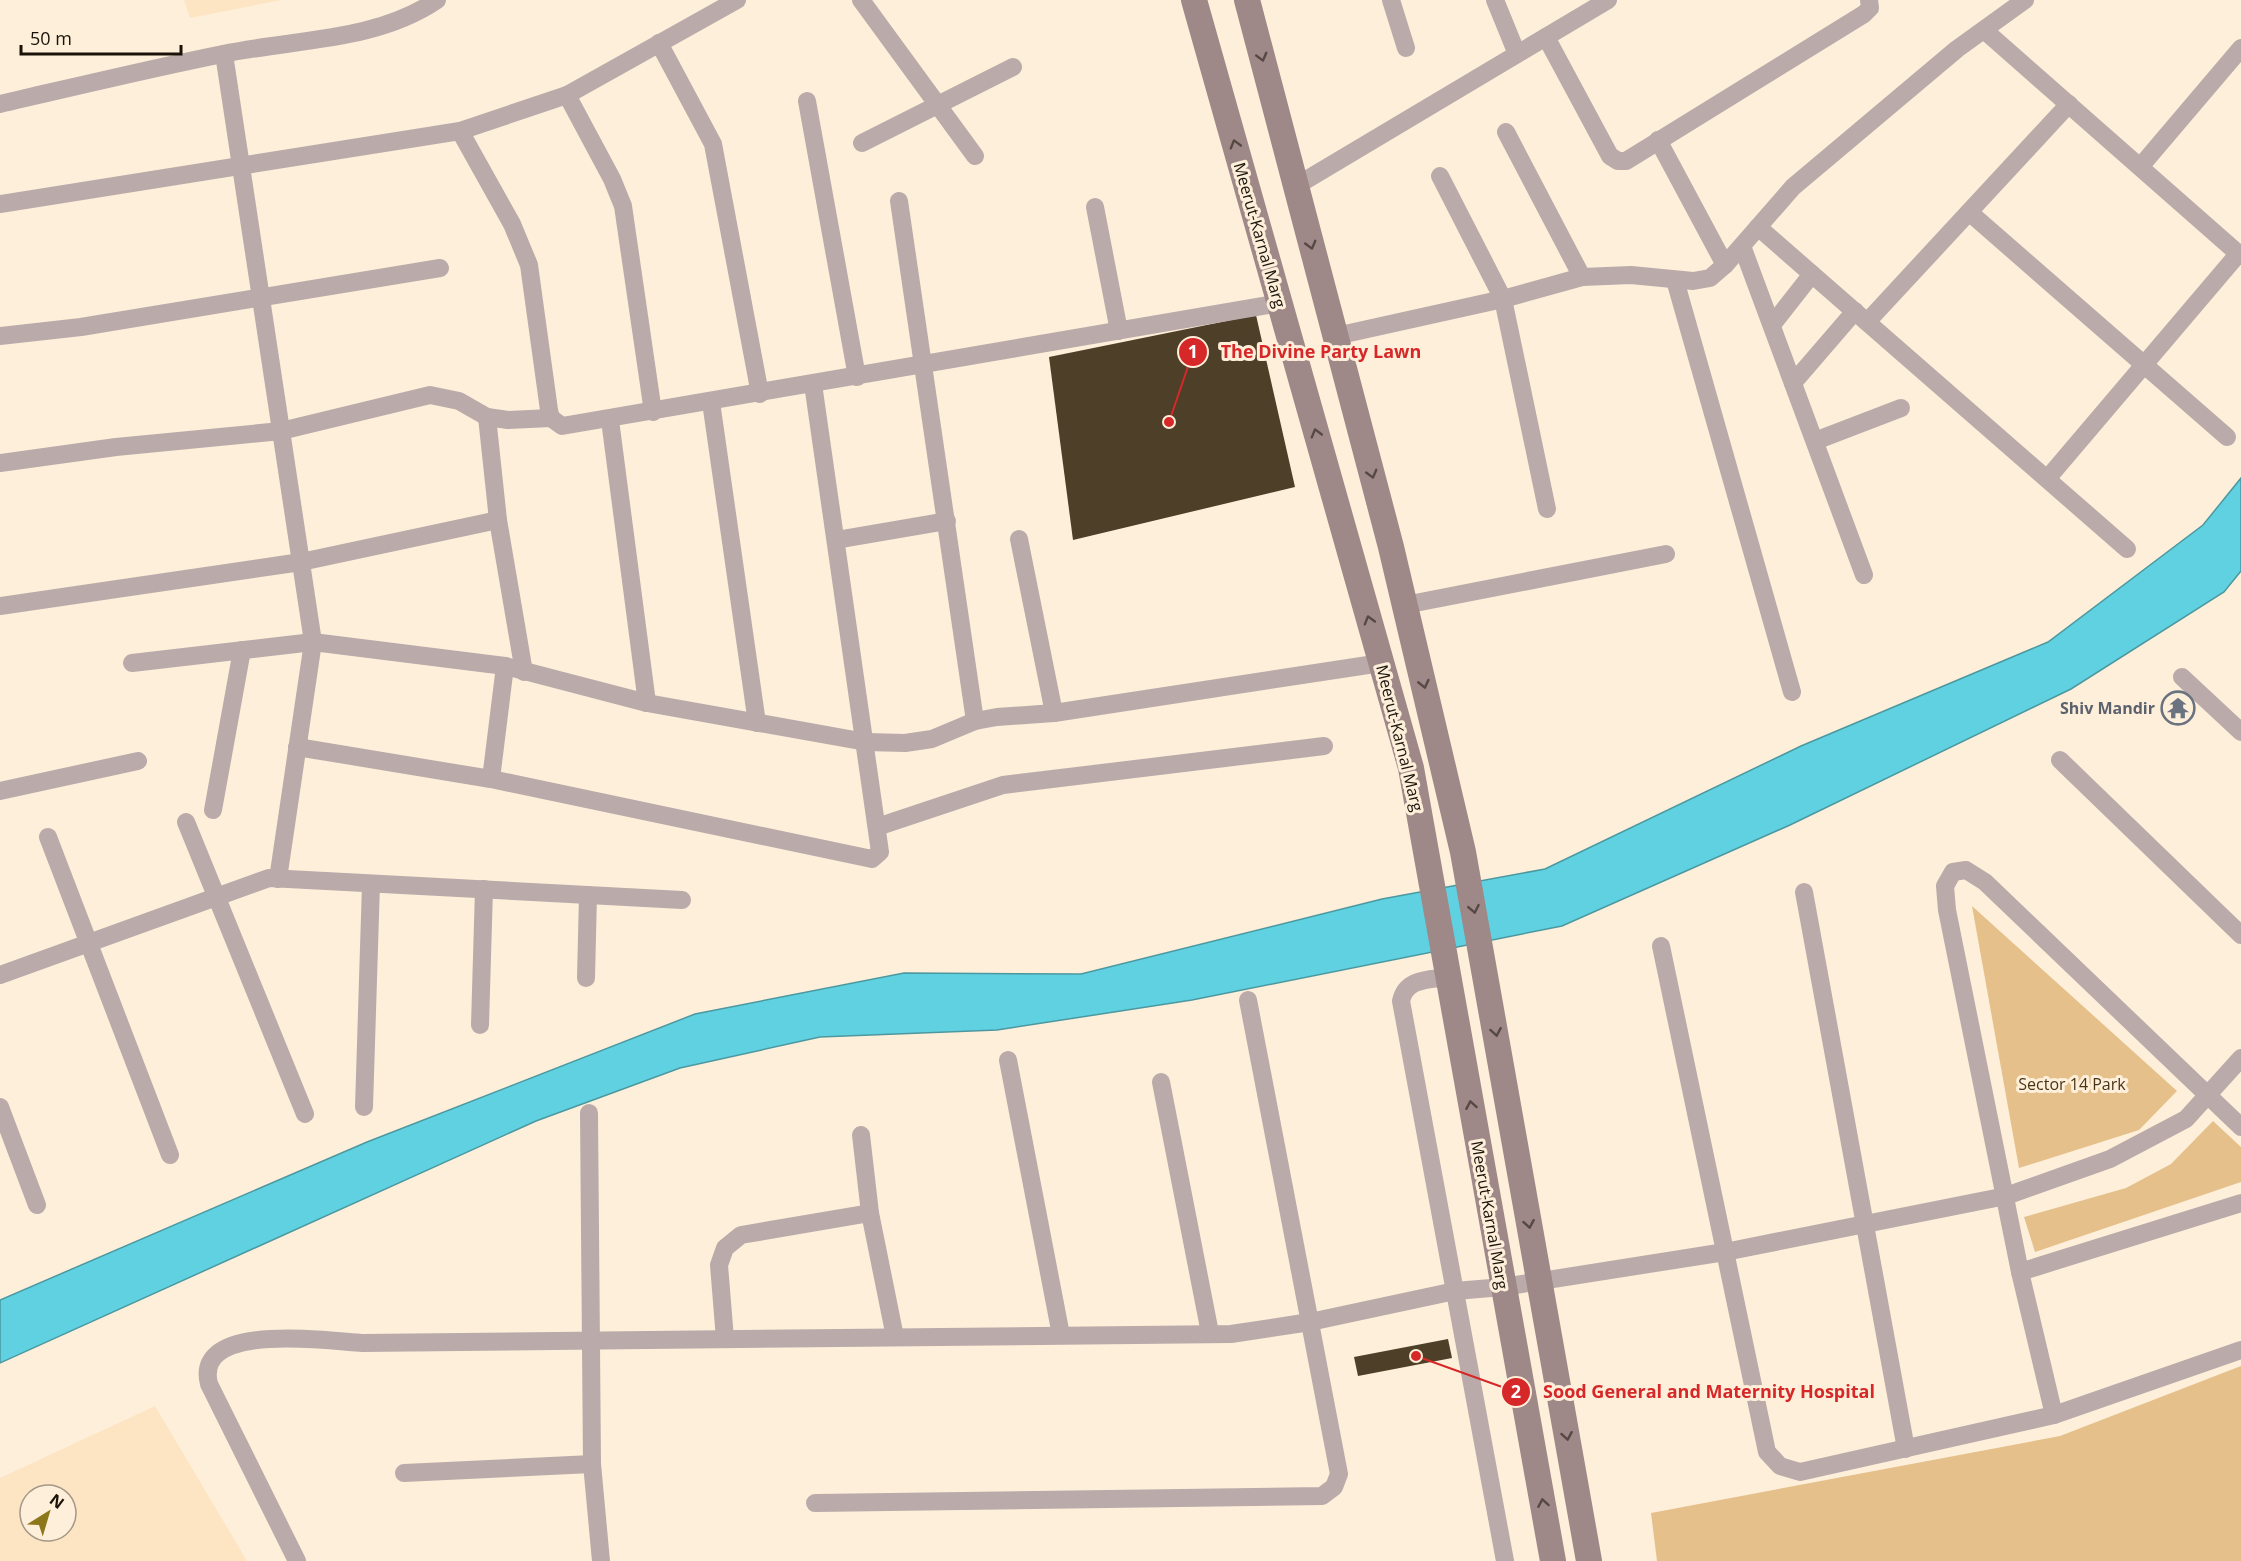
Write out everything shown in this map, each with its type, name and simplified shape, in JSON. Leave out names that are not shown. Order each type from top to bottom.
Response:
[{"type":"street","points":[[0,104],[224,54],[376,29],[416,14],[437,0]]},
{"type":"street","points":[[0,204],[460,131],[567,95],[737,0]]},
{"type":"street","points":[[861,0],[975,156]]},
{"type":"street","name":"Meerut-Karnal Marg","points":[[1194,0],[1411,768],[1553,1561]]},
{"type":"street","name":"Meerut-Karnal Marg","points":[[1247,0],[1405,605],[1463,852],[1589,1561]]},
{"type":"street","points":[[1391,0],[1406,48]]},
{"type":"street","points":[[1495,0],[1517,54]]},
{"type":"street","points":[[1296,186],[1608,0]]},
{"type":"street","points":[[1546,37],[1610,156],[1618,161],[1626,161],[1864,14],[1870,8],[1869,0]]},
{"type":"street","points":[[1336,336],[1503,299],[1582,277],[1631,275],[1692,281],[1710,278],[1725,265],[1793,187],[1984,30],[2025,0]]},
{"type":"street","points":[[1984,30],[2240,254],[2047,479]]},
{"type":"street","points":[[659,43],[713,144],[760,394]]},
{"type":"street","points":[[2140,167],[2241,49]]},
{"type":"street","points":[[224,54],[313,642],[278,879]]},
{"type":"street","points":[[862,142],[1013,67]]},
{"type":"street","points":[[567,95],[612,179],[623,206],[653,412]]},
{"type":"street","points":[[807,101],[857,377]]},
{"type":"street","points":[[1793,383],[1970,212],[2068,104]]},
{"type":"street","points":[[460,131],[512,224],[530,265],[551,418]]},
{"type":"street","points":[[1506,132],[1582,277]]},
{"type":"street","points":[[1658,140],[1725,265]]},
{"type":"street","points":[[1440,176],[1503,299],[1547,509]]},
{"type":"street","points":[[899,201],[975,722]]},
{"type":"street","points":[[1095,207],[1119,331]]},
{"type":"street","points":[[1970,212],[2227,437]]},
{"type":"street","points":[[1758,227],[2127,549]]},
{"type":"street","points":[[1742,246],[1864,575]]},
{"type":"street","points":[[0,336],[81,327],[440,268]]},
{"type":"street","points":[[1772,326],[1812,274]]},
{"type":"street","points":[[1675,280],[1792,692]]},
{"type":"street","points":[[0,463],[116,447],[282,431],[430,395],[459,401],[487,417],[508,420],[551,418],[566,427],[1280,303]]},
{"type":"street","points":[[1300,375],[1344,369]]},
{"type":"street","points":[[297,747],[491,779],[872,859],[880,852],[877,827],[813,384]]},
{"type":"street","points":[[711,402],[757,723]]},
{"type":"street","points":[[1815,441],[1900,408]]},
{"type":"street","points":[[487,417],[498,520],[524,672]]},
{"type":"street","points":[[610,420],[646,703]]},
{"type":"street","points":[[0,606],[301,562],[498,520]]},
{"type":"street","points":[[836,540],[947,521]]},
{"type":"street","points":[[1019,539],[1054,713]]},
{"type":"street","points":[[1405,605],[1666,554]]},
{"type":"street","points":[[132,663],[313,642],[505,666],[646,703],[866,742],[905,743],[932,739],[975,722],[1054,713],[1382,663]]},
{"type":"street","points":[[213,810],[242,650]]},
{"type":"street","points":[[491,779],[505,666]]},
{"type":"street","points":[[2182,677],[2241,732]]},
{"type":"street","points":[[877,827],[1003,785],[1324,746]]},
{"type":"street","points":[[2060,760],[2241,935]]},
{"type":"street","points":[[0,791],[138,762]]},
{"type":"street","points":[[186,822],[305,1114]]},
{"type":"street","points":[[48,837],[170,1155]]},
{"type":"street","points":[[2054,1415],[2020,1272],[1947,910],[1945,886],[1953,872],[1966,870],[1985,882],[2241,1127]]},
{"type":"street","points":[[0,975],[269,878],[682,900]]},
{"type":"street","points":[[364,1107],[371,884]]},
{"type":"street","points":[[480,1025],[484,889]]},
{"type":"street","points":[[1804,892],[1906,1449]]},
{"type":"street","points":[[586,978],[588,895]]},
{"type":"street","points":[[1661,946],[1767,1452],[1780,1466],[1800,1472],[2054,1415],[2241,1350]]},
{"type":"street","points":[[1447,972],[1410,984],[1401,1001],[1505,1561]]},
{"type":"street","points":[[815,1503],[1322,1496],[1334,1487],[1339,1474],[1248,1000]]},
{"type":"street","points":[[297,1561],[209,1384],[206,1373],[208,1363],[214,1356],[233,1344],[268,1338],[362,1343],[1231,1334],[1310,1322],[1455,1291],[1503,1287],[1725,1252],[2006,1196],[2110,1160],[2153,1139],[2186,1119],[2241,1058]]},
{"type":"street","points":[[1008,1060],[1061,1335]]},
{"type":"street","points":[[1161,1082],[1210,1333]]},
{"type":"street","points":[[0,1107],[37,1204]]},
{"type":"street","points":[[589,1113],[592,1464],[601,1561]]},
{"type":"street","points":[[861,1135],[870,1213],[895,1337]]},
{"type":"street","points":[[2020,1272],[2241,1203]]},
{"type":"street","points":[[725,1339],[718,1265],[725,1248],[741,1235],[870,1213]]},
{"type":"street","points":[[404,1473],[592,1464]]},
{"type":"shaded area","points":[[184,0],[281,0],[190,18]]},
{"type":"shaded area","points":[[155,1406],[247,1561],[0,1561],[0,1478]]},
{"type":"green space","name":"Sector 14 Park","points":[[1972,906],[2177,1091],[2139,1130],[2019,1168]]},
{"type":"green space","points":[[2213,1121],[2241,1147],[2241,1182],[2035,1252],[2024,1217],[2126,1188],[2171,1164]]},
{"type":"green space","points":[[2241,1366],[2241,1561],[1657,1561],[1651,1513],[2060,1436]]},
{"type":"water","points":[[2241,478],[2241,571],[2224,592],[2071,689],[1790,825],[1562,926],[1192,1000],[997,1030],[820,1037],[680,1068],[536,1121],[0,1363],[0,1300],[367,1142],[695,1014],[904,973],[1081,974],[1382,899],[1545,869],[1801,746],[2048,642],[2203,525]]},
{"type":"building","points":[[1256,315],[1295,487],[1073,540],[1049,357]]},
{"type":"building","points":[[1448,1339],[1452,1358],[1358,1376],[1354,1357]]},
{"type":"place","name":"The Divine Party Lawn","points":[[1169,422]]},
{"type":"place","name":"Shiv Mandir","points":[[2178,708]]},
{"type":"place","name":"Sood General and Maternity Hospital","points":[[1416,1356]]}]
